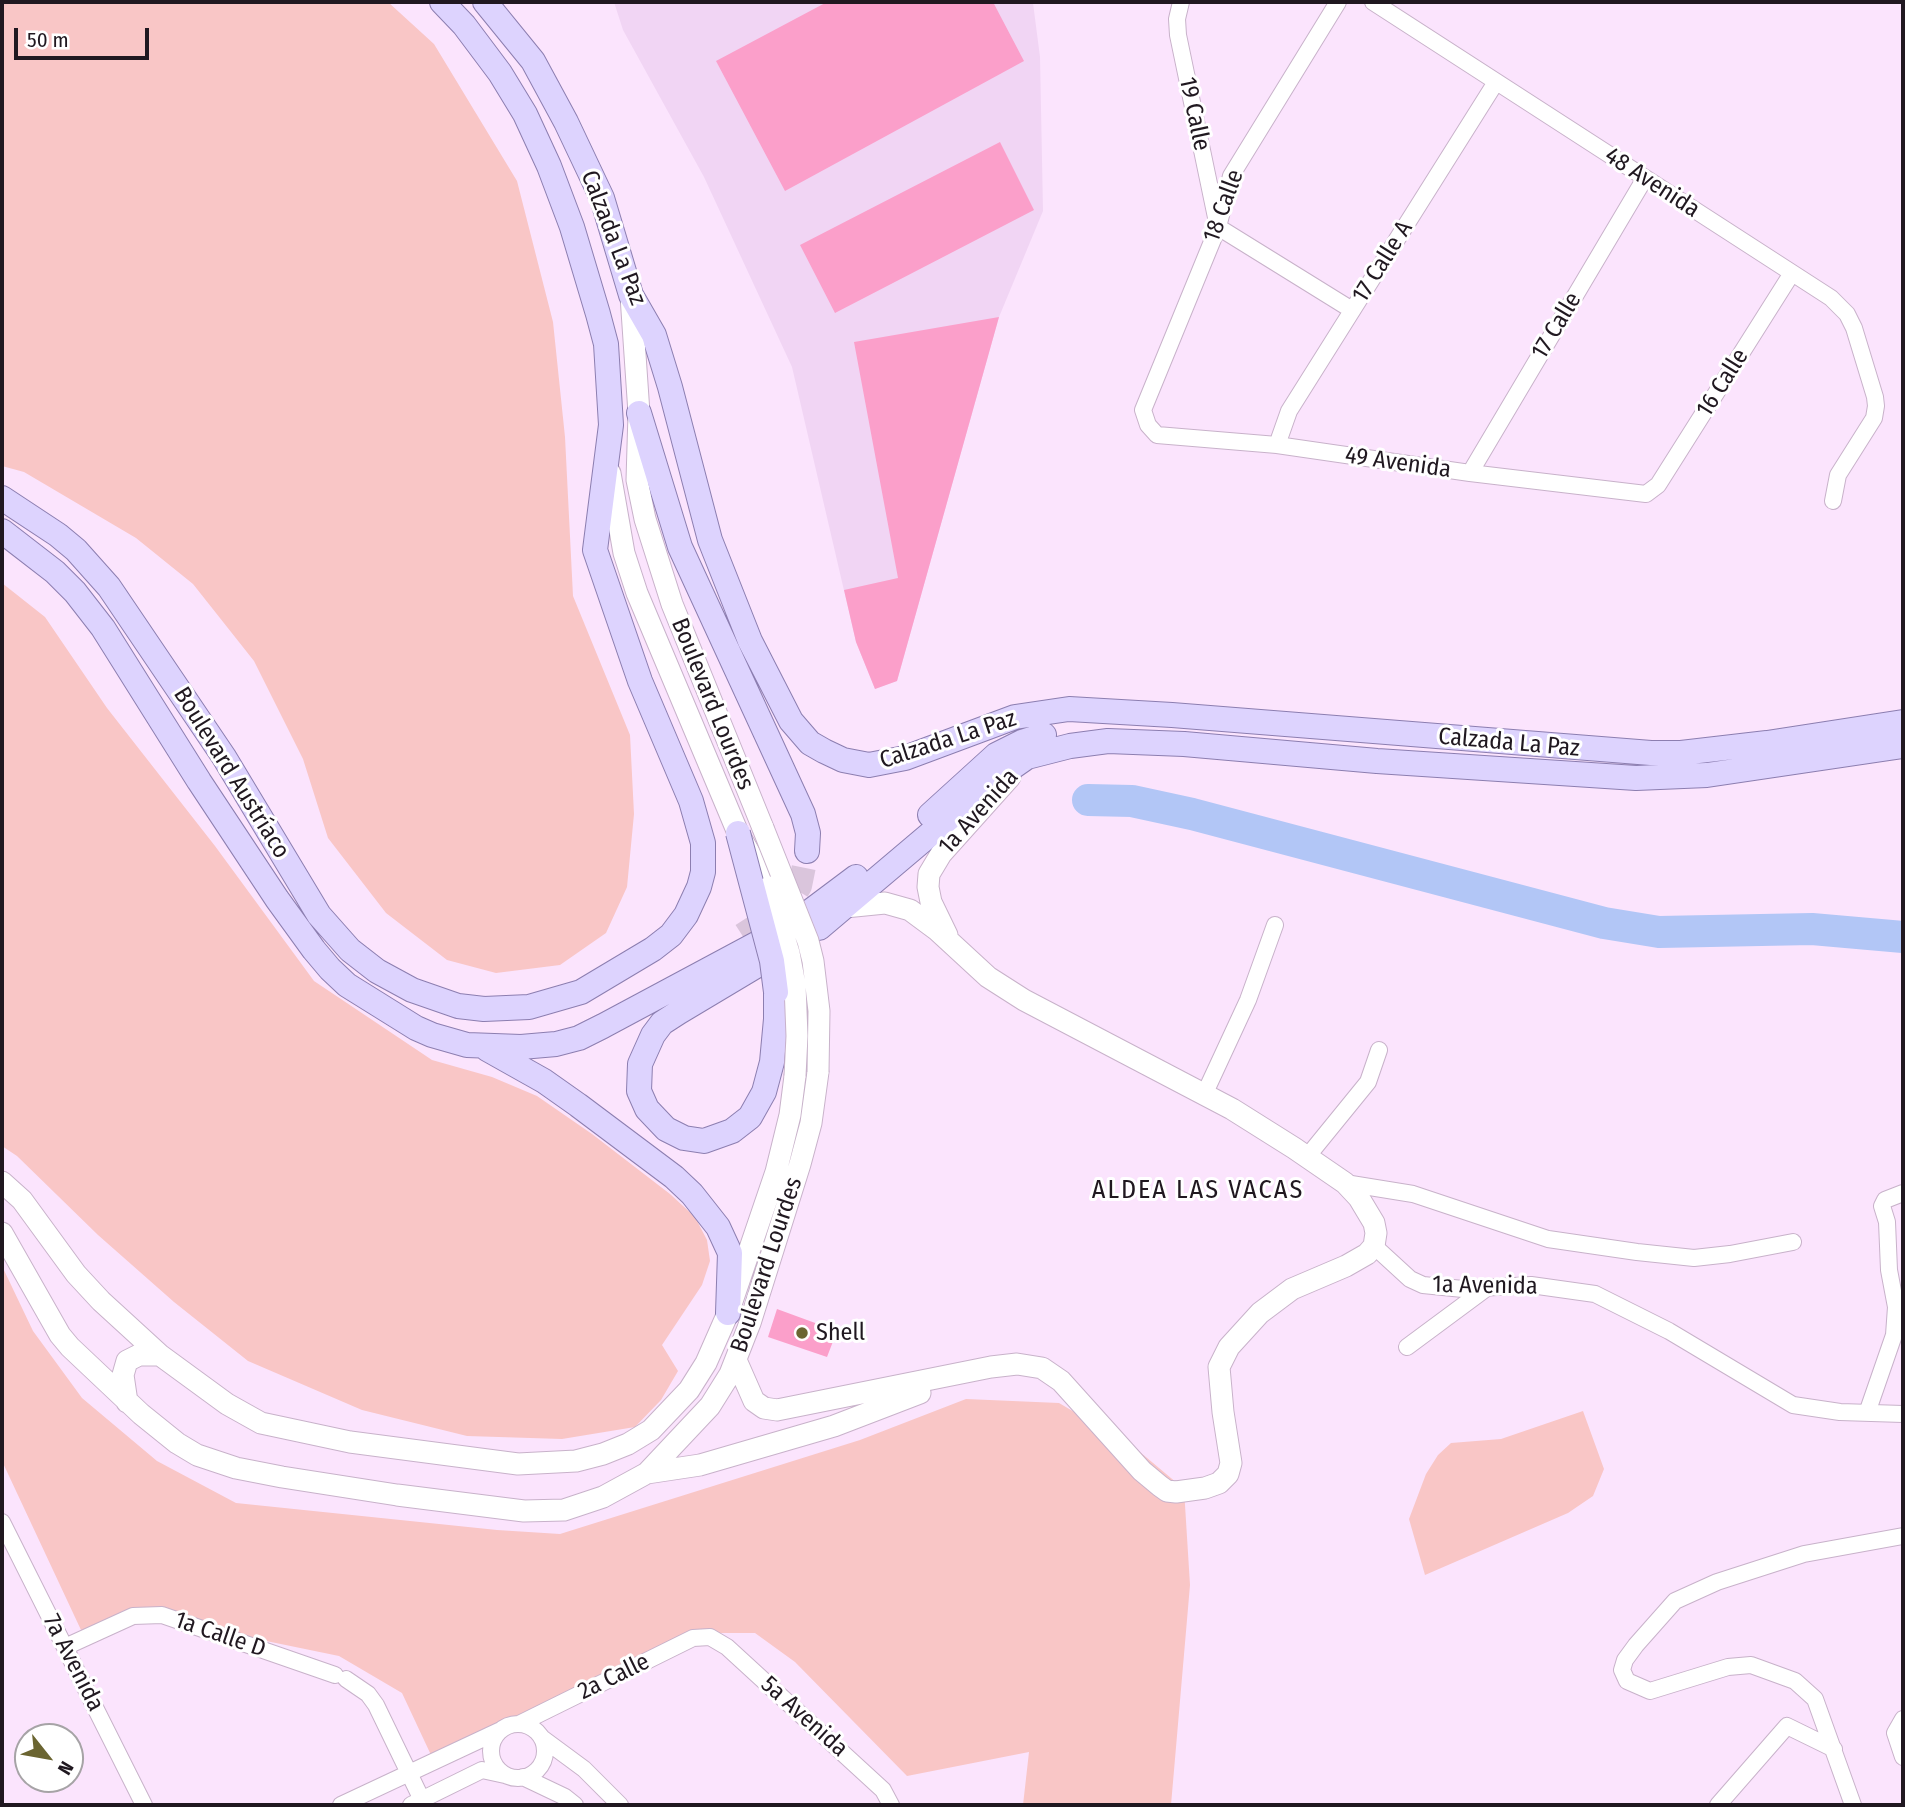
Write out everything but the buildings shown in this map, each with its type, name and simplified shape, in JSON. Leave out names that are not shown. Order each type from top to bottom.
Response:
[{"type":"main road","name":"Calzada La Paz","points":[[442,2],[464,25],[500,72],[525,114],[549,166],[572,227],[606,344],[611,425],[595,550],[640,681],[691,801],[703,843],[703,872],[686,915],[671,935],[653,949],[580,992],[529,1007],[484,1009]]},
{"type":"main road","name":"Calzada La Paz","points":[[485,2],[533,61],[603,198],[631,295],[654,335],[710,540],[750,641],[791,721],[810,743],[833,756],[869,765],[905,758],[995,723],[1044,711],[1097,709],[1651,753],[1681,753],[1767,743],[1903,722]]},
{"type":"main road","name":"Boulevard Lourdes","points":[[2,1233],[60,1335],[70,1347],[127,1402],[177,1443],[215,1462],[282,1477],[397,1495],[548,1512],[564,1510],[603,1497],[647,1472],[710,1406],[736,1360],[800,1164],[811,1123],[818,1072],[819,1011],[808,941],[657,562],[637,480],[639,412],[631,295]]},
{"type":"main road","points":[[639,412],[680,547],[803,814],[808,833],[807,851]]},
{"type":"main road","name":"Boulevard Lourdes","points":[[2,1182],[22,1200],[76,1274],[101,1301],[160,1355],[227,1404],[261,1423],[350,1442],[518,1464],[546,1464],[576,1461],[628,1444],[651,1430],[689,1390],[706,1363],[728,1313],[776,1172],[790,1115],[797,1024],[792,967],[769,887],[738,833],[637,593],[616,516],[609,451]]},
{"type":"main road","name":"Boulevard Austríaco","points":[[2,498],[58,535],[76,550],[110,587],[224,757],[319,915],[335,935],[350,950],[403,986],[458,1006],[484,1009]]},
{"type":"main road","name":"Boulevard Austríaco","points":[[2,531],[55,572],[75,592],[103,628],[277,899],[330,969],[370,1000],[416,1028],[447,1040],[483,1047]]},
{"type":"main road","name":"Calzada La Paz","points":[[1090,743],[1052,733],[1022,742],[996,755],[816,919],[845,907],[995,780],[1027,758],[1054,748],[1090,743],[1184,744],[1377,761],[1636,778],[1719,773],[1903,746]]},
{"type":"main road","name":"1a Avenida","points":[[953,946],[931,902],[929,874],[941,854],[1027,758]]},
{"type":"main road","points":[[483,1047],[544,1045],[579,1038],[755,946],[662,1023],[653,1035],[640,1064],[639,1091],[647,1109],[666,1129],[684,1138],[704,1141],[732,1132],[750,1117],[764,1092],[772,1062],[776,992],[772,961],[738,833]]},
{"type":"main road","name":"1a Avenida","points":[[845,907],[885,903],[905,907],[929,923],[988,977],[1024,1000],[1232,1110],[1307,1157],[1345,1183],[1359,1198],[1374,1223],[1374,1246]]},
{"type":"main road","points":[[483,1047],[544,1081],[639,1149],[692,1194],[718,1227],[730,1253],[728,1313]]},
{"type":"main road","points":[[736,1360],[754,1401],[764,1408],[777,1410],[991,1367],[1017,1364],[1042,1367],[1061,1381],[1150,1479],[1167,1491],[1205,1488],[1219,1483],[1227,1474],[1231,1463],[1219,1367],[1229,1348],[1260,1313],[1292,1289],[1346,1266],[1367,1254],[1374,1246]]},
{"type":"main road","points":[[127,1402],[123,1377],[127,1361],[139,1355],[160,1355]]},
{"type":"main road","points":[[647,1472],[700,1465],[834,1426],[971,1372]]},
{"type":"street","name":"19 Calle","points":[[1181,2],[1177,19],[1178,35],[1218,227]]},
{"type":"street","name":"18 Calle","points":[[1148,425],[1143,410],[1218,227],[1231,176],[1338,2]]},
{"type":"street","name":"48 Avenida","points":[[1373,2],[1831,298],[1847,314],[1854,328],[1876,406],[1874,418],[1838,475],[1833,501]]},
{"type":"street","name":"17 Calle A","points":[[1277,445],[1289,411],[1496,82]]},
{"type":"street","name":"17 Calle","points":[[1470,473],[1645,178]]},
{"type":"street","points":[[1218,227],[1352,310]]},
{"type":"street","name":"16 Calle","points":[[1652,491],[1791,273]]},
{"type":"street","name":"49 Avenida","points":[[1148,425],[1157,435],[1277,445],[1470,473],[1646,494],[1652,491]]},
{"type":"street","points":[[1204,1095],[1248,1000],[1275,925]]},
{"type":"street","points":[[1307,1157],[1368,1082],[1378,1050]]},
{"type":"street","points":[[1345,1183],[1413,1194],[1548,1239],[1637,1252],[1694,1258],[1793,1242]]},
{"type":"street","points":[[1867,1413],[1894,1335],[1896,1307],[1889,1270],[1887,1222],[1882,1206],[1885,1200],[1903,1193]]},
{"type":"street","name":"1a Avenida","points":[[1374,1246],[1410,1279],[1423,1285],[1463,1289],[1531,1286],[1595,1294],[1669,1331],[1793,1405],[1903,1414]]},
{"type":"street","points":[[1407,1347],[1488,1287]]},
{"type":"street","name":"7a Avenida","points":[[2,1521],[144,1805]]},
{"type":"street","points":[[1853,1805],[1815,1699],[1795,1681],[1751,1665],[1728,1667],[1650,1691],[1627,1681],[1622,1670],[1625,1660],[1675,1601],[1717,1582],[1804,1554],[1903,1536]]},
{"type":"street","name":"1a Calle D","points":[[65,1647],[132,1616],[162,1615],[341,1677],[368,1694],[376,1705],[408,1774],[417,1802]]},
{"type":"street","name":"2a Calle","points":[[519,1724],[693,1638],[710,1637]]},
{"type":"street","name":"5a Avenida","points":[[710,1637],[727,1647],[883,1790],[891,1805]]},
{"type":"street","points":[[1903,1719],[1895,1733],[1903,1757]]},
{"type":"street","points":[[341,1805],[510,1725],[519,1724],[534,1730],[584,1769],[620,1805]]},
{"type":"street","points":[[1718,1805],[1787,1726],[1834,1749]]},
{"type":"street","points":[[501,1730],[494,1739],[492,1756],[505,1775]]},
{"type":"street","points":[[523,1777],[536,1771],[543,1759],[544,1744],[541,1738]]},
{"type":"street","points":[[417,1802],[482,1770],[523,1777],[565,1797],[575,1805]]},
{"type":"shaded area","points":[[2,2],[388,2],[434,44],[517,181],[553,322],[565,437],[573,596],[630,735],[634,814],[627,887],[606,933],[560,965],[496,973],[447,960],[386,913],[328,838],[303,759],[254,661],[193,584],[136,538],[24,472],[2,466]]},
{"type":"shaded area","points":[[614,2],[1033,3],[1040,57],[1043,211],[999,317],[897,681],[875,689],[856,642],[792,367],[704,177],[623,30]]},
{"type":"shaded area","points":[[2,583],[45,617],[107,708],[215,846],[314,981],[432,1060],[492,1077],[537,1096],[592,1134],[670,1194],[695,1217],[707,1240],[710,1261],[702,1285],[662,1345],[678,1371],[661,1400],[635,1427],[562,1439],[467,1436],[362,1410],[248,1361],[174,1302],[98,1235],[17,1156],[2,1146]]},
{"type":"shaded area","points":[[2,1266],[33,1331],[82,1398],[157,1461],[236,1503],[560,1534],[860,1440],[966,1399],[1059,1403],[1134,1447],[1184,1489],[1190,1585],[1171,1805],[1023,1805],[1029,1752],[907,1776],[795,1662],[755,1633],[717,1633],[431,1755],[402,1693],[339,1656],[140,1615],[81,1630],[2,1461]]},
{"type":"shaded area","points":[[1583,1411],[1604,1469],[1593,1496],[1568,1513],[1425,1575],[1409,1519],[1426,1474],[1438,1455],[1451,1443],[1501,1439]]},
{"type":"waterway","points":[[1088,800],[1132,801],[1192,814],[1604,923],[1659,932],[1812,929],[1903,937]]},
{"type":"tunnel","points":[[742,935],[791,901],[800,886],[807,851]]},
{"type":"place","name":"Shell","points":[[802,1333]]},
{"type":"district","name":"ALDEA LAS VACAS","points":[[1198,1191]]}]
